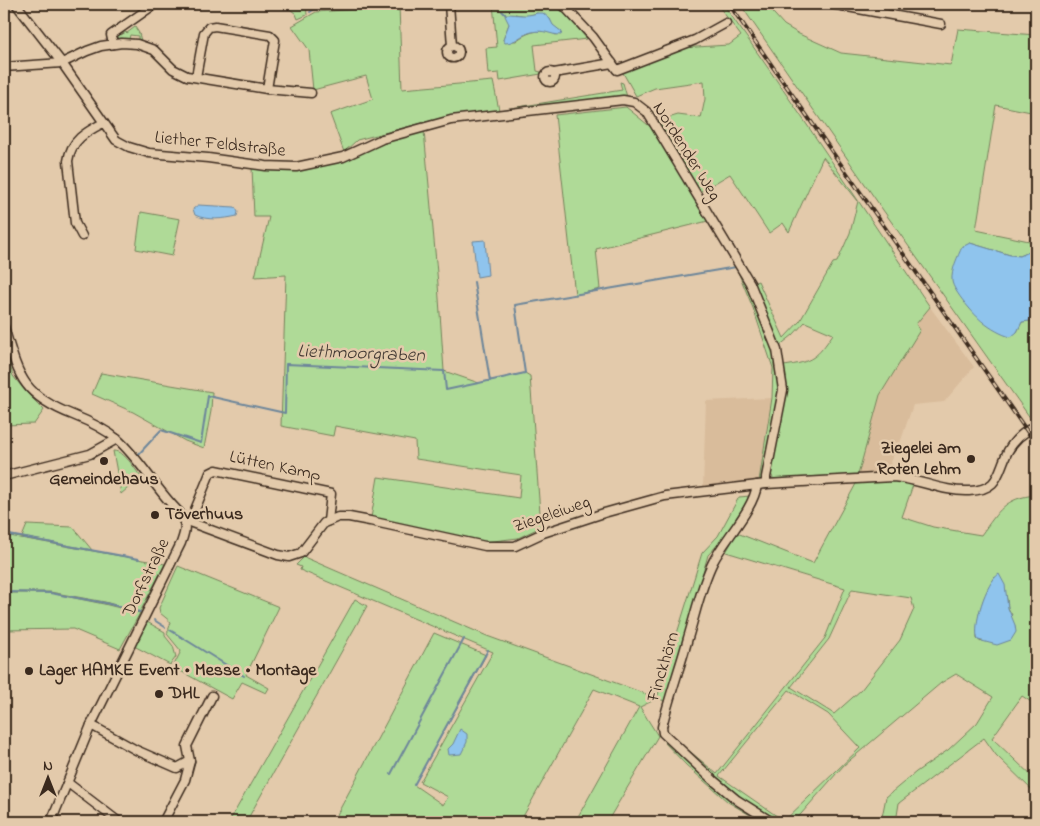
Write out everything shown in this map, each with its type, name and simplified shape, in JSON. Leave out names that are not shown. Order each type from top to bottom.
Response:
[{"type":"street","name":"Liether Feldstraße","points":[[16,4],[62,63],[116,140],[141,152],[208,158],[265,166],[296,167],[343,157],[382,139],[451,120],[623,100],[634,102]]},
{"type":"street","points":[[113,44],[111,35],[155,4]]},
{"type":"street","points":[[449,4],[452,46]]},
{"type":"street","points":[[562,4],[594,37],[615,66]]},
{"type":"street","points":[[831,4],[941,24]]},
{"type":"street","points":[[554,73],[615,66],[695,40],[726,23]]},
{"type":"street","points":[[196,77],[204,33],[209,27],[215,26],[270,35],[275,40],[267,89]]},
{"type":"street","points":[[4,67],[62,63],[87,51],[113,44],[137,44],[147,47],[160,55],[178,73],[267,89],[310,93]]},
{"type":"street","name":"Nordender Weg","points":[[634,102],[647,112],[750,283],[774,341],[781,366],[783,390],[766,484]]},
{"type":"street","points":[[82,236],[75,223],[68,161],[74,143],[85,133],[104,123]]},
{"type":"street","points":[[4,327],[18,371],[29,389],[39,398],[89,422],[117,440],[139,463],[187,521],[289,557],[301,553],[317,531],[328,521]]},
{"type":"street","name":"Ziegeleiweg","points":[[328,521],[338,517],[349,517],[485,546],[515,546],[552,530],[665,496],[766,484],[893,477],[911,479],[954,490],[979,490],[994,482],[998,477],[1008,450],[1014,442],[1036,426]]},
{"type":"street","points":[[4,476],[90,454],[117,440]]},
{"type":"street","name":"Lütten Kamp","points":[[187,521],[210,473],[216,470],[331,494],[328,521]]},
{"type":"street","name":"Finckhörn","points":[[757,485],[754,496],[714,560],[701,589],[662,727],[663,733],[712,780],[772,822]]},
{"type":"street","name":"Dorfstraße","points":[[51,822],[91,726],[181,543],[187,521]]},
{"type":"street","points":[[163,822],[185,780],[190,761],[187,746],[212,696]]},
{"type":"street","points":[[91,726],[136,750],[177,768],[190,761]]},
{"type":"street","points":[[68,782],[119,822]]},
{"type":"shaded area","points":[[930,307],[974,367],[944,402],[913,405],[900,443],[890,462],[896,475],[858,475],[880,395],[898,366],[916,324]]},
{"type":"shaded area","points":[[772,398],[759,481],[703,488],[706,401]]},
{"type":"green space","points":[[284,4],[306,4],[307,15],[298,19],[296,14]]},
{"type":"green space","points":[[493,4],[557,4],[587,39],[534,45],[537,71],[541,72],[541,74],[500,81],[499,73],[488,74],[486,48],[497,47]],"holes":[[[537,13],[550,19],[552,25],[562,32],[556,35],[540,31],[525,35],[516,41],[503,40],[515,14],[527,16]]]},
{"type":"green space","points":[[717,4],[723,4],[802,117],[930,307],[916,324],[920,330],[880,395],[858,475],[774,480],[770,472],[787,388],[784,366],[801,363],[813,358],[823,349],[833,334],[805,322],[779,346],[753,283],[758,281],[784,338],[800,321],[833,263],[837,262],[850,233],[858,201],[823,157],[789,232],[783,223],[769,233],[730,174],[698,193],[658,121],[678,115],[701,118],[705,99],[704,81],[655,88],[636,96],[622,71],[680,48],[729,45],[741,36]]},
{"type":"green space","points":[[740,4],[765,4],[784,25],[841,53],[951,65],[958,29],[1036,35],[1036,113],[996,105],[976,230],[1029,241],[1036,236],[1036,249],[1020,256],[1010,255],[970,243],[1017,332],[1022,322],[1036,320],[1036,419],[1031,419]]},
{"type":"green space","points":[[399,6],[402,89],[493,81],[499,110],[622,90],[620,82],[623,83],[627,97],[475,115],[474,113],[467,114],[467,116],[434,120],[357,140],[344,152],[330,114],[373,99],[366,76],[313,90],[309,50],[292,26],[316,12]]},
{"type":"green space","points":[[135,27],[141,41],[138,40],[138,36],[130,35],[129,39],[117,38],[119,33],[121,35],[127,33]]},
{"type":"green space","points":[[626,107],[653,129],[708,221],[596,249],[600,289],[575,295],[555,115]]},
{"type":"green space","points":[[424,131],[444,371],[479,383],[525,373],[530,376],[541,527],[518,538],[485,542],[371,518],[378,477],[519,498],[521,475],[416,459],[415,441],[335,426],[333,436],[281,426],[286,275],[255,277],[269,217],[254,217],[252,167],[292,170],[343,161],[389,141]]},
{"type":"green space","points":[[141,212],[180,219],[172,256],[136,249]]},
{"type":"green space","points":[[736,267],[761,306],[773,349],[780,388],[763,477],[759,481],[772,398],[773,368],[753,308]]},
{"type":"green space","points":[[4,343],[13,376],[44,410],[34,424],[4,425]]},
{"type":"green space","points":[[101,373],[212,392],[211,411],[204,448],[185,441],[133,412],[92,394]]},
{"type":"green space","points":[[113,451],[125,457],[141,477],[121,494]]},
{"type":"green space","points":[[898,480],[914,482],[902,517],[933,527],[981,535],[1003,507],[1016,499],[1036,495],[1036,705],[1022,696],[992,738],[1036,780],[1036,794],[996,755],[984,738],[899,803],[896,822],[881,822],[886,797],[916,772],[948,750],[977,723],[993,697],[956,674],[941,683],[844,765],[794,822],[762,822],[728,802],[686,765],[664,742],[668,733],[717,774],[825,638],[845,588],[726,552],[737,533],[813,563],[857,482]],"holes":[[[995,577],[1007,599],[1008,608],[1012,615],[981,642],[977,639],[979,614],[987,591]],[[852,589],[911,598],[914,609],[900,640],[861,690],[834,714],[791,687],[829,639]],[[789,690],[828,714],[860,748],[784,821],[719,776]]]},
{"type":"green space","points":[[750,496],[723,539],[708,555],[666,702],[658,698],[640,707],[658,736],[607,822],[575,822],[639,707],[594,689],[520,822],[333,822],[434,633],[486,655],[414,785],[443,805],[448,797],[420,782],[493,652],[300,570],[301,567],[296,565],[304,557],[487,636],[657,698],[702,553],[718,536],[739,497]]},
{"type":"green space","points":[[27,525],[73,527],[92,550],[22,537]]},
{"type":"green space","points":[[4,535],[165,564],[140,612],[105,602],[50,592],[4,592]]},
{"type":"green space","points":[[178,566],[279,607],[246,675],[269,688],[266,693],[242,682],[232,699],[173,667],[181,651],[167,634],[171,622],[160,613],[159,608]]},
{"type":"green space","points":[[4,593],[50,593],[140,613],[120,649],[73,629],[4,630]]},
{"type":"green space","points":[[355,599],[367,606],[246,822],[229,822]]},
{"type":"green space","points":[[147,622],[165,632],[165,636],[173,646],[176,657],[170,665],[134,646]]},
{"type":"water","points":[[543,13],[550,19],[553,25],[562,32],[561,35],[536,31],[528,33],[512,42],[505,43],[503,40],[509,24],[505,16],[506,14],[525,15]]},
{"type":"water","points":[[198,205],[235,207],[238,212],[237,216],[232,217],[205,218],[195,215],[193,209]]},
{"type":"water","points":[[485,240],[488,275],[477,277],[473,241]]},
{"type":"water","points":[[970,243],[1010,255],[1020,256],[1036,249],[1036,320],[1022,322],[1017,332],[1011,337],[996,331],[979,319],[953,285],[952,277],[957,259],[962,247]]},
{"type":"water","points":[[999,574],[1005,585],[1008,608],[1016,632],[1011,640],[997,645],[978,640],[977,625],[985,595],[989,586]]},
{"type":"water","points":[[460,729],[467,734],[467,742],[461,754],[449,755],[448,749],[453,744]]},
{"type":"waterway","points":[[310,12],[316,8],[419,4]]},
{"type":"waterway","points":[[502,11],[506,15]]},
{"type":"waterway","name":"Liethmoorgraben","points":[[137,456],[161,430],[201,443],[208,396],[285,413],[286,364],[444,371],[446,390],[525,373],[515,305],[736,267]]},
{"type":"waterway","points":[[474,282],[490,381]]},
{"type":"waterway","name":"Liethmoorgraben","points":[[4,534],[139,559]]},
{"type":"waterway","points":[[4,592],[50,593],[105,603],[140,612]]},
{"type":"waterway","points":[[154,620],[165,627]]},
{"type":"waterway","points":[[170,630],[244,676]]},
{"type":"waterway","points":[[391,774],[464,639]]},
{"type":"waterway","points":[[414,785],[488,650]]},
{"type":"railway","points":[[729,4],[1036,444]]},
{"type":"place","name":"Ziegelei am Roten Lehm","points":[[971,459]]},
{"type":"place","name":"Gemeindehaus","points":[[104,461]]},
{"type":"place","name":"Töverhuus","points":[[155,515]]},
{"type":"place","name":"Lager HAMKE Event • Messe • Montage","points":[[29,671]]},
{"type":"place","name":"DHL","points":[[159,694]]}]
